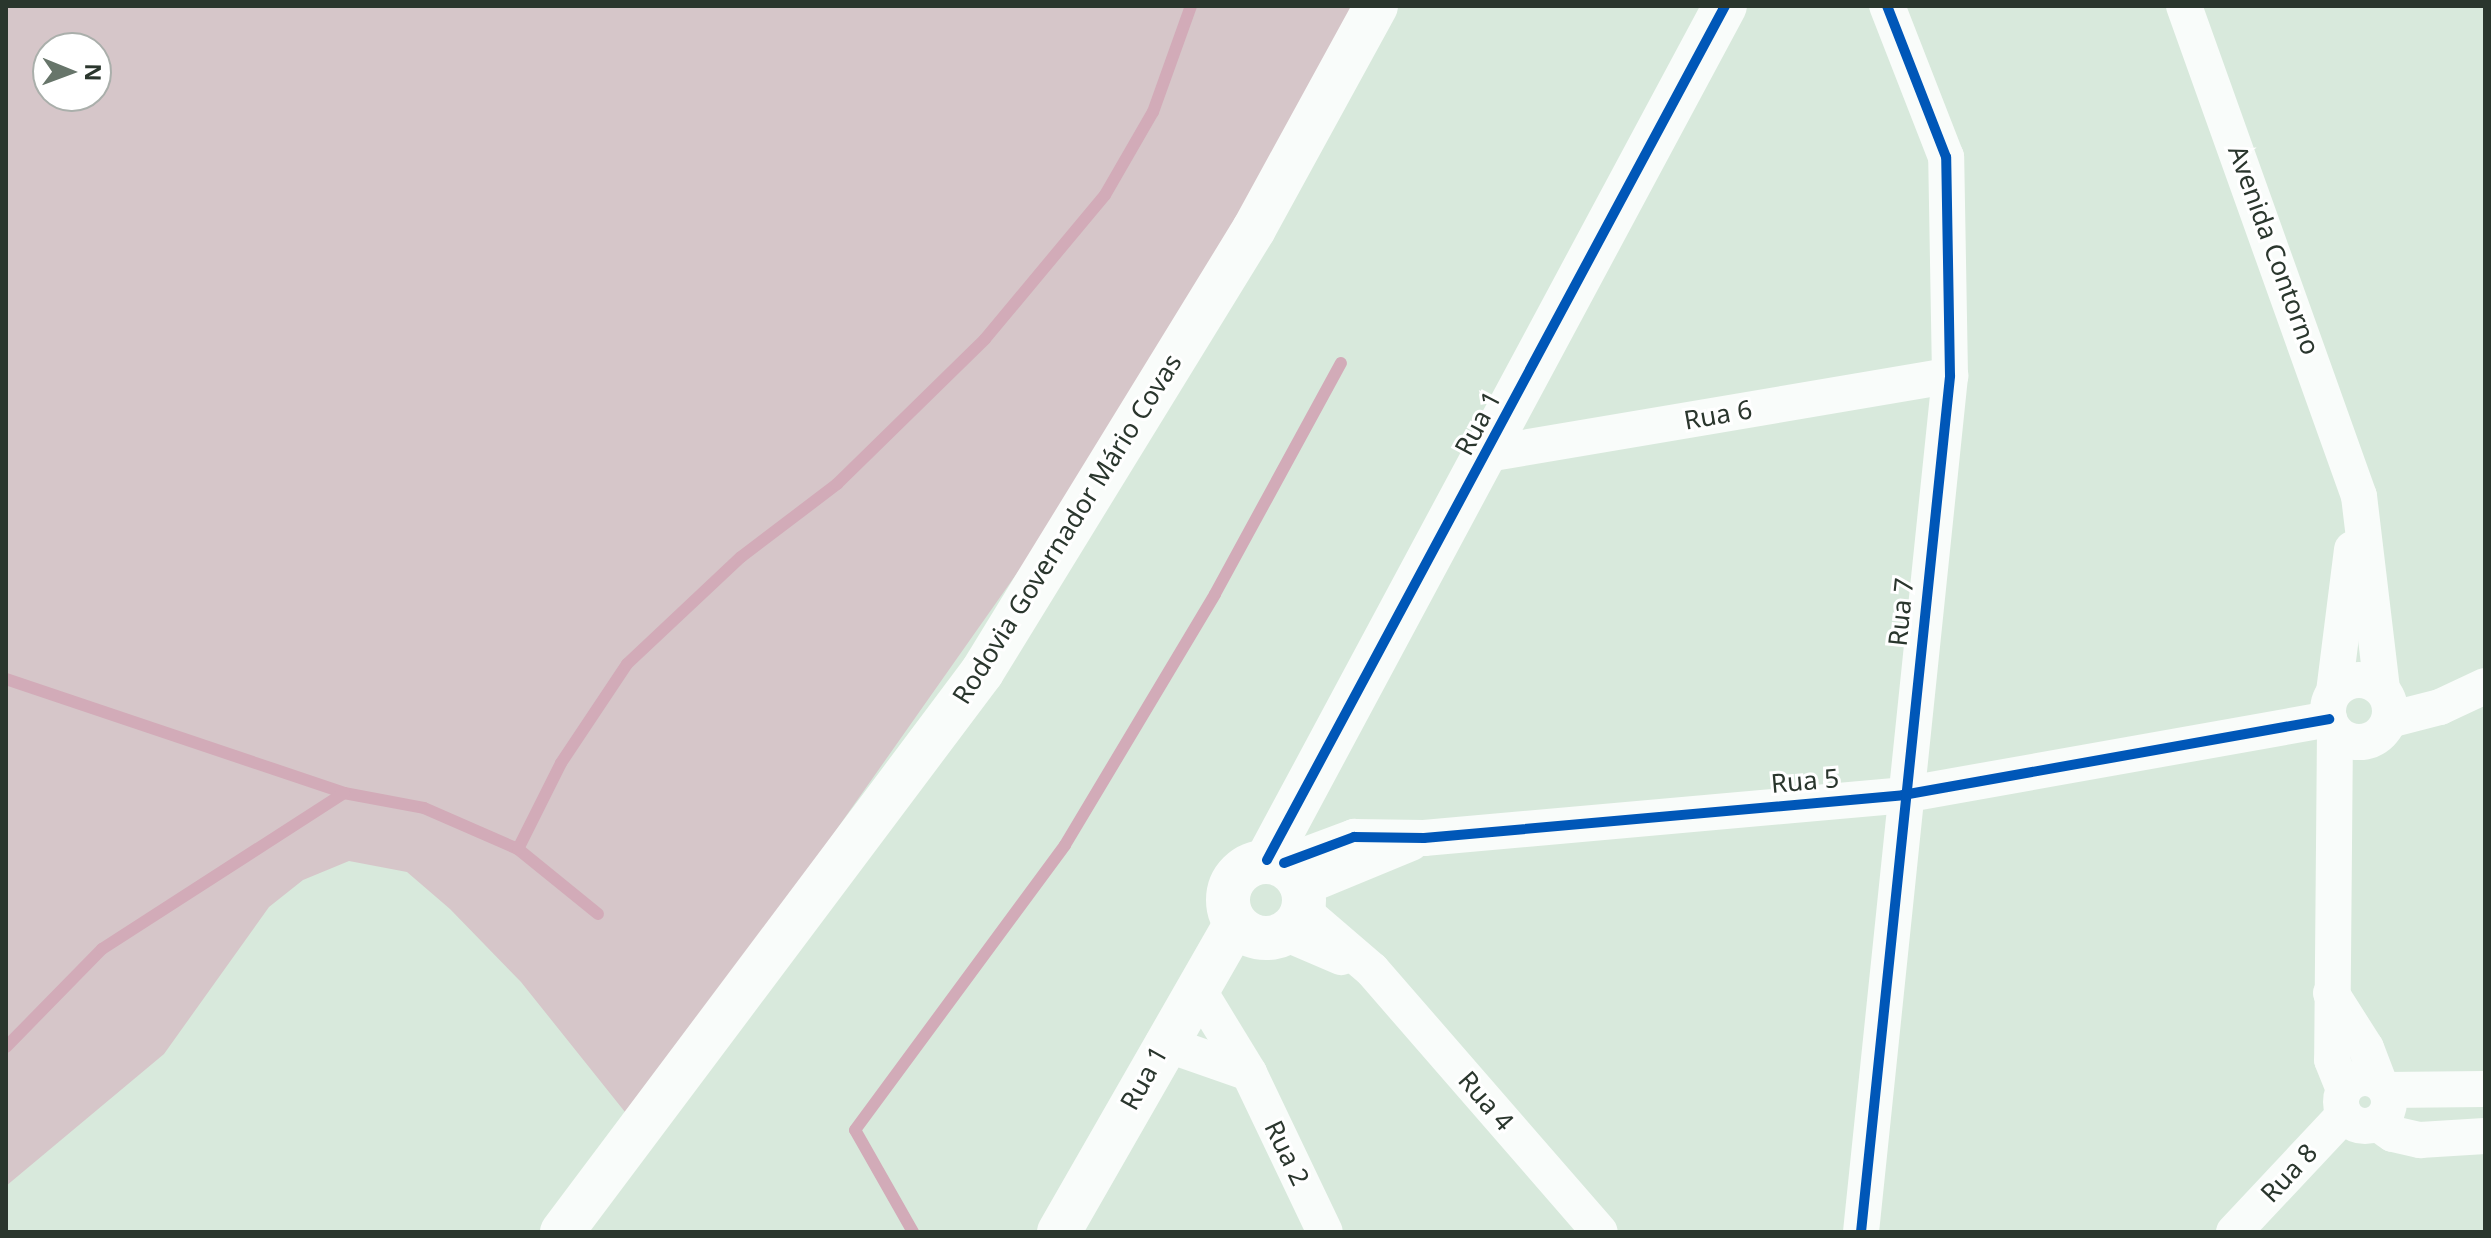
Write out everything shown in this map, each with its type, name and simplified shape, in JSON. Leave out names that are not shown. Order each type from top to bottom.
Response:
[{"type":"street","name":"Rodovia Governador Mário Covas","points":[[565,1227],[982,672],[1254,229],[1376,6]]},
{"type":"street","name":"Rua 1","points":[[1289,891],[1487,454],[1725,6]]},
{"type":"street","name":"Rua 7","points":[[1861,1232],[1903,795],[1950,376],[1946,157],[1887,6]]},
{"type":"street","name":"Avenida Contorno","points":[[2184,6],[2359,496],[2382,711],[2338,812]]},
{"type":"street","name":"Rua 6","points":[[1487,454],[1950,376]]},
{"type":"street","name":"Avenida Contorno","points":[[2359,496],[2333,714],[2338,812],[2331,993],[2366,1048],[2366,1100]]},
{"type":"street","name":"Rua 5","points":[[1289,891],[1424,838],[1903,795],[2333,714],[2357,679],[2382,711]]},
{"type":"street","points":[[2333,714],[2361,742],[2382,711],[2440,707],[2485,685]]},
{"type":"street","points":[[1236,876],[1289,891],[1264,940],[1234,926],[1226,900],[1236,876]]},
{"type":"street","name":"Rua 4","points":[[1289,891],[1372,970],[1600,1232]]},
{"type":"street","name":"Rua 1","points":[[1059,1232],[1163,1043],[1199,991],[1234,926]]},
{"type":"street","name":"Rua 2","points":[[1199,991],[1249,1073],[1325,1232]]},
{"type":"street","points":[[1163,1043],[1249,1073]]},
{"type":"street","points":[[2366,1100],[2485,1089]]},
{"type":"street","points":[[2366,1100],[2393,1134],[2420,1140],[2485,1136]]},
{"type":"street","name":"Rua 8","points":[[2234,1232],[2366,1100]]},
{"type":"shaded area","points":[[6,6],[1373,6],[1039,542],[796,887],[625,1112],[521,982],[450,909],[407,872],[349,861],[303,880],[269,907],[164,1054],[6,1186]]},
{"type":"waterway","points":[[518,849],[561,763],[627,664],[741,557],[837,484],[985,339],[1105,195],[1153,112],[1191,6]]},
{"type":"waterway","points":[[913,1232],[855,1130],[1065,845],[1215,594],[1341,363]]},
{"type":"waterway","points":[[6,679],[344,793],[424,808],[518,849],[598,914]]},
{"type":"waterway","points":[[6,1047],[102,949],[344,793]]},
{"type":"cycle path","points":[[1267,860],[1725,6]]},
{"type":"cycle path","points":[[1861,1232],[1950,376],[1946,157],[1887,6]]},
{"type":"cycle path","points":[[1284,863],[1354,837],[1424,838],[1903,795],[2329,719]]}]
